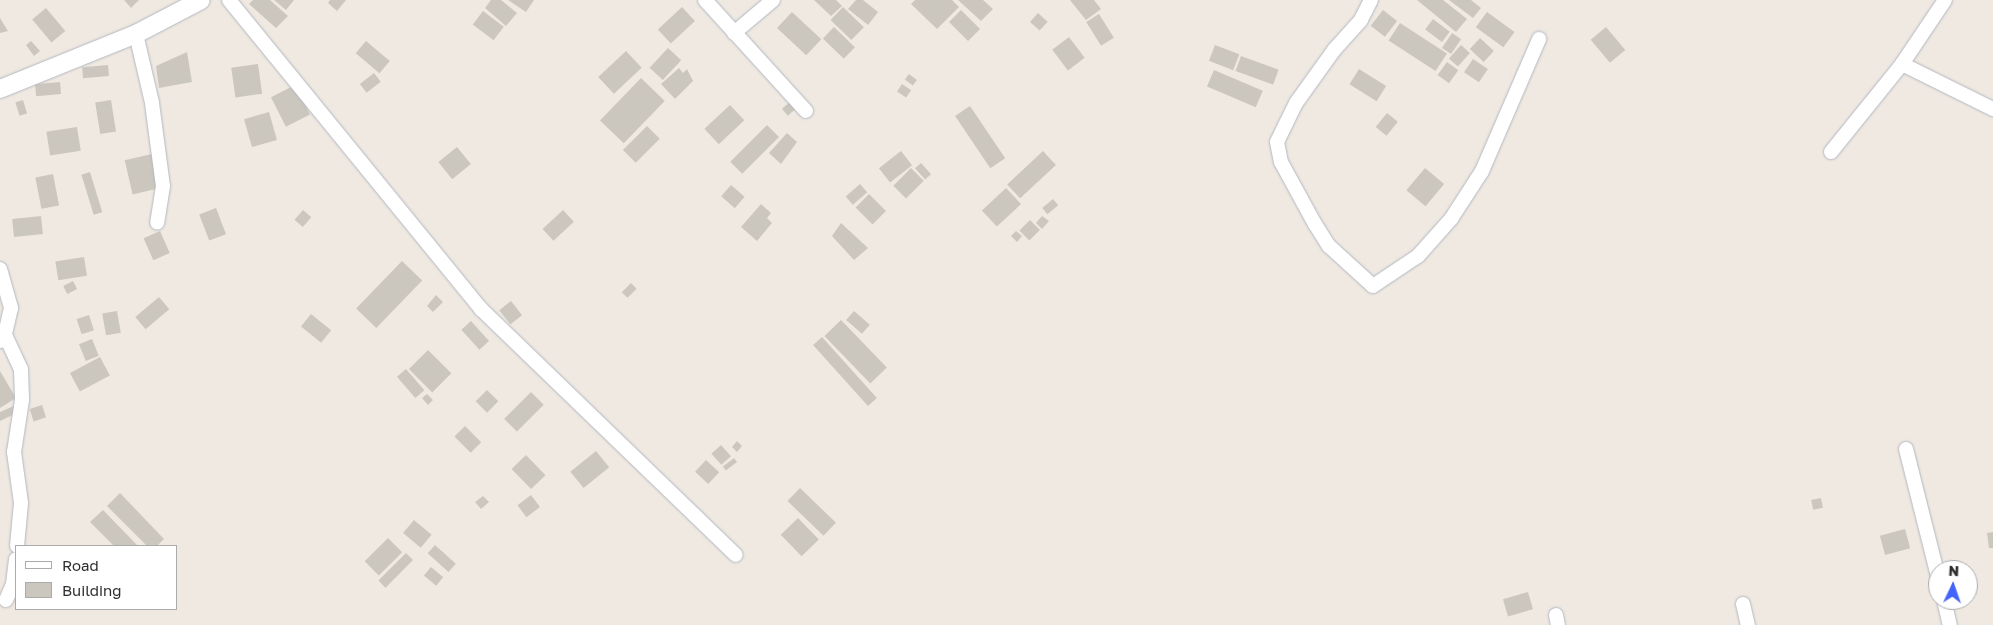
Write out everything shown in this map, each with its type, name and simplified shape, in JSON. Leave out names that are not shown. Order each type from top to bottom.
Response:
[{"type":"street","points":[[0,89],[136,34],[201,0]]},
{"type":"street","points":[[229,0],[481,309],[736,555]]},
{"type":"street","points":[[705,0],[806,111]]},
{"type":"street","points":[[734,33],[773,0]]},
{"type":"street","points":[[1371,0],[1361,20],[1334,50],[1296,103],[1277,142],[1281,162],[1329,246],[1373,286],[1418,256],[1451,219],[1482,171],[1539,39]]},
{"type":"street","points":[[1831,152],[1902,64],[1946,0]]},
{"type":"street","points":[[136,34],[152,102],[163,186],[156,223]]},
{"type":"street","points":[[1902,64],[1993,109]]},
{"type":"street","points":[[0,269],[11,308],[3,338],[21,369],[22,400],[14,452],[21,503],[17,545]]},
{"type":"street","points":[[1906,449],[1934,560]]},
{"type":"street","points":[[6,600],[13,584],[15,567]]},
{"type":"street","points":[[1744,604],[1748,625]]},
{"type":"street","points":[[1946,610],[1950,625]]},
{"type":"building","points":[[124,0],[139,0],[131,8]]},
{"type":"building","points":[[253,0],[270,0],[288,16],[276,28],[249,4]]},
{"type":"building","points":[[274,0],[294,0],[286,10]]},
{"type":"building","points":[[330,0],[346,0],[337,11],[328,3]]},
{"type":"building","points":[[491,0],[501,0],[517,13],[506,26],[485,8]]},
{"type":"building","points":[[508,0],[534,0],[526,12]]},
{"type":"building","points":[[814,0],[836,0],[842,6],[831,16]]},
{"type":"building","points":[[856,0],[863,0],[878,12],[868,25],[848,9]]},
{"type":"building","points":[[915,0],[952,0],[959,7],[937,29],[911,4]]},
{"type":"building","points":[[958,0],[983,0],[993,9],[981,21]]},
{"type":"building","points":[[1070,0],[1094,0],[1101,9],[1086,20]]},
{"type":"building","points":[[1417,0],[1443,0],[1467,19],[1456,32]]},
{"type":"building","points":[[1449,0],[1471,0],[1481,8],[1473,18]]},
{"type":"building","points":[[682,7],[695,21],[671,43],[658,30]]},
{"type":"building","points":[[843,7],[864,27],[851,40],[830,20]]},
{"type":"building","points":[[46,8],[65,31],[51,43],[32,20]]},
{"type":"building","points":[[961,10],[980,29],[968,41],[949,22]]},
{"type":"building","points":[[1383,10],[1397,21],[1385,37],[1371,26]]},
{"type":"building","points":[[483,11],[504,27],[494,40],[473,25]]},
{"type":"building","points":[[792,12],[821,39],[806,55],[777,28]]},
{"type":"building","points":[[1487,12],[1515,32],[1503,47],[1476,27]]},
{"type":"building","points":[[1038,13],[1048,22],[1040,31],[1030,22]]},
{"type":"building","points":[[1099,14],[1114,38],[1101,46],[1086,22]]},
{"type":"building","points":[[0,18],[8,31],[0,33]]},
{"type":"building","points":[[1433,19],[1450,32],[1442,42],[1425,29]]},
{"type":"building","points":[[1400,23],[1447,53],[1436,71],[1389,41]]},
{"type":"building","points":[[834,27],[855,47],[844,59],[823,39]]},
{"type":"building","points":[[1606,27],[1625,50],[1610,63],[1591,40]]},
{"type":"building","points":[[1452,33],[1461,39],[1451,54],[1442,48]]},
{"type":"building","points":[[1069,37],[1085,58],[1068,70],[1052,50]]},
{"type":"building","points":[[1480,38],[1494,51],[1484,62],[1470,49]]},
{"type":"building","points":[[31,41],[40,51],[34,56],[26,45]]},
{"type":"building","points":[[366,41],[390,61],[379,73],[356,53]]},
{"type":"building","points":[[1215,45],[1239,54],[1233,70],[1209,61]]},
{"type":"building","points":[[1461,45],[1470,53],[1458,66],[1449,58]]},
{"type":"building","points":[[668,48],[681,60],[663,80],[650,68]]},
{"type":"building","points":[[626,51],[642,68],[614,94],[598,77]]},
{"type":"building","points":[[187,52],[192,82],[159,88],[156,66]]},
{"type":"building","points":[[1241,56],[1279,70],[1273,85],[1236,71]]},
{"type":"building","points":[[1473,59],[1488,69],[1479,82],[1464,72]]},
{"type":"building","points":[[1447,62],[1458,70],[1449,83],[1438,75]]},
{"type":"building","points":[[258,64],[262,94],[235,97],[231,68]]},
{"type":"building","points":[[108,65],[109,76],[83,78],[82,67]]},
{"type":"building","points":[[679,68],[683,73],[687,69],[693,81],[675,99],[661,84]]},
{"type":"building","points":[[1359,69],[1386,86],[1377,101],[1349,84]]},
{"type":"building","points":[[1214,70],[1263,91],[1256,107],[1207,87]]},
{"type":"building","points":[[374,73],[381,82],[367,93],[360,84]]},
{"type":"building","points":[[909,74],[917,80],[913,86],[905,80]]},
{"type":"building","points":[[641,78],[665,101],[624,143],[600,120]]},
{"type":"building","points":[[60,82],[61,94],[36,96],[35,84]]},
{"type":"building","points":[[902,84],[911,90],[906,98],[897,91]]},
{"type":"building","points":[[295,85],[310,114],[286,127],[271,97]]},
{"type":"building","points":[[23,100],[27,113],[19,116],[15,102]]},
{"type":"building","points":[[111,100],[116,132],[100,134],[95,103]]},
{"type":"building","points":[[791,101],[797,108],[788,116],[782,109]]},
{"type":"building","points":[[730,105],[744,120],[719,144],[704,129]]},
{"type":"building","points":[[970,106],[1005,158],[990,168],[955,116]]},
{"type":"building","points":[[269,112],[277,140],[252,147],[244,119]]},
{"type":"building","points":[[1387,113],[1398,122],[1387,136],[1376,127]]},
{"type":"building","points":[[767,125],[779,137],[742,174],[730,162]]},
{"type":"building","points":[[647,126],[660,139],[636,163],[623,150]]},
{"type":"building","points":[[77,127],[81,151],[50,156],[46,132]]},
{"type":"building","points":[[787,133],[797,142],[781,164],[769,153]]},
{"type":"building","points":[[457,147],[471,164],[452,179],[438,162]]},
{"type":"building","points":[[901,151],[912,165],[890,182],[879,168]]},
{"type":"building","points":[[1043,151],[1056,165],[1020,198],[1007,184]]},
{"type":"building","points":[[152,154],[160,188],[133,194],[125,160]]},
{"type":"building","points":[[921,163],[931,174],[925,180],[915,168]]},
{"type":"building","points":[[911,168],[924,181],[906,198],[893,186]]},
{"type":"building","points":[[1425,168],[1444,184],[1426,206],[1406,190]]},
{"type":"building","points":[[90,172],[102,212],[94,215],[81,175]]},
{"type":"building","points":[[53,174],[59,205],[41,209],[35,177]]},
{"type":"building","points":[[860,184],[867,192],[853,205],[846,196]]},
{"type":"building","points":[[731,185],[745,197],[735,208],[721,196]]},
{"type":"building","points":[[1006,188],[1021,204],[997,227],[982,211]]},
{"type":"building","points":[[869,194],[886,211],[873,224],[856,207]]},
{"type":"building","points":[[1053,199],[1058,205],[1047,214],[1042,208]]},
{"type":"building","points":[[761,204],[771,213],[767,218],[772,223],[757,241],[741,227]]},
{"type":"building","points":[[216,208],[226,234],[209,241],[199,214]]},
{"type":"building","points":[[303,210],[311,217],[303,227],[294,220]]},
{"type":"building","points":[[563,210],[574,222],[553,241],[543,229]]},
{"type":"building","points":[[41,216],[43,234],[14,237],[12,219]]},
{"type":"building","points":[[1042,216],[1049,221],[1042,229],[1036,223]]},
{"type":"building","points":[[1030,220],[1040,230],[1029,241],[1019,231]]},
{"type":"building","points":[[841,223],[868,248],[854,260],[832,236]]},
{"type":"building","points":[[160,231],[170,253],[153,260],[144,238]]},
{"type":"building","points":[[1016,231],[1022,236],[1017,242],[1011,236]]},
{"type":"building","points":[[84,257],[87,276],[58,280],[55,262]]},
{"type":"building","points":[[402,261],[422,280],[376,328],[356,308]]},
{"type":"building","points":[[73,281],[77,289],[67,294],[63,286]]},
{"type":"building","points":[[631,283],[637,289],[627,298],[622,292]]},
{"type":"building","points":[[436,295],[443,302],[433,312],[427,306]]},
{"type":"building","points":[[159,297],[169,309],[146,329],[135,317]]},
{"type":"building","points":[[511,301],[522,315],[510,324],[499,310]]},
{"type":"building","points":[[117,311],[121,333],[106,335],[102,314]]},
{"type":"building","points":[[854,311],[870,325],[862,334],[846,320]]},
{"type":"building","points":[[311,314],[331,330],[321,343],[301,326]]},
{"type":"building","points":[[89,315],[94,330],[82,334],[77,319]]},
{"type":"building","points":[[841,320],[887,367],[870,383],[824,336]]},
{"type":"building","points":[[471,321],[489,341],[479,350],[461,330]]},
{"type":"building","points":[[822,337],[877,398],[868,406],[813,345]]},
{"type":"building","points":[[92,339],[99,356],[86,361],[79,344]]},
{"type":"building","points":[[428,350],[451,373],[432,392],[409,369]]},
{"type":"building","points":[[100,357],[110,376],[80,392],[70,373]]},
{"type":"building","points":[[406,369],[424,390],[415,398],[397,377]]},
{"type":"building","points":[[0,371],[16,398],[0,408]]},
{"type":"building","points":[[487,390],[498,401],[487,413],[476,401]]},
{"type":"building","points":[[531,392],[544,405],[517,432],[504,419]]},
{"type":"building","points":[[427,394],[433,400],[428,405],[422,398]]},
{"type":"building","points":[[16,405],[19,412],[0,421],[0,412]]},
{"type":"building","points":[[42,405],[46,417],[34,421],[30,409]]},
{"type":"building","points":[[465,426],[481,442],[471,453],[454,437]]},
{"type":"building","points":[[737,441],[742,446],[737,452],[732,447]]},
{"type":"building","points":[[721,445],[731,456],[721,465],[711,454]]},
{"type":"building","points":[[596,451],[609,467],[584,488],[570,472]]},
{"type":"building","points":[[526,455],[545,475],[531,489],[512,469]]},
{"type":"building","points":[[734,458],[737,462],[726,470],[723,466]]},
{"type":"building","points":[[706,460],[719,472],[708,484],[695,472]]},
{"type":"building","points":[[800,488],[836,523],[823,536],[787,501]]},
{"type":"building","points":[[120,493],[164,539],[158,545],[146,545],[107,506]]},
{"type":"building","points":[[531,495],[540,507],[526,517],[517,505]]},
{"type":"building","points":[[483,496],[489,502],[481,509],[475,502]]},
{"type":"building","points":[[1821,498],[1823,508],[1813,510],[1811,500]]},
{"type":"building","points":[[103,510],[137,545],[113,545],[90,522]]},
{"type":"building","points":[[798,518],[819,540],[802,556],[781,535]]},
{"type":"building","points":[[414,520],[432,535],[421,548],[403,533]]},
{"type":"building","points":[[1905,529],[1910,548],[1885,555],[1880,536]]},
{"type":"building","points":[[1993,532],[1993,548],[1989,548],[1987,533]]},
{"type":"building","points":[[388,538],[402,552],[379,575],[365,561]]},
{"type":"building","points":[[435,545],[456,564],[448,572],[428,553]]},
{"type":"building","points":[[406,553],[413,560],[385,588],[378,581]]},
{"type":"building","points":[[431,567],[443,577],[436,586],[424,575]]},
{"type":"building","points":[[1528,592],[1533,609],[1508,616],[1503,599]]}]
